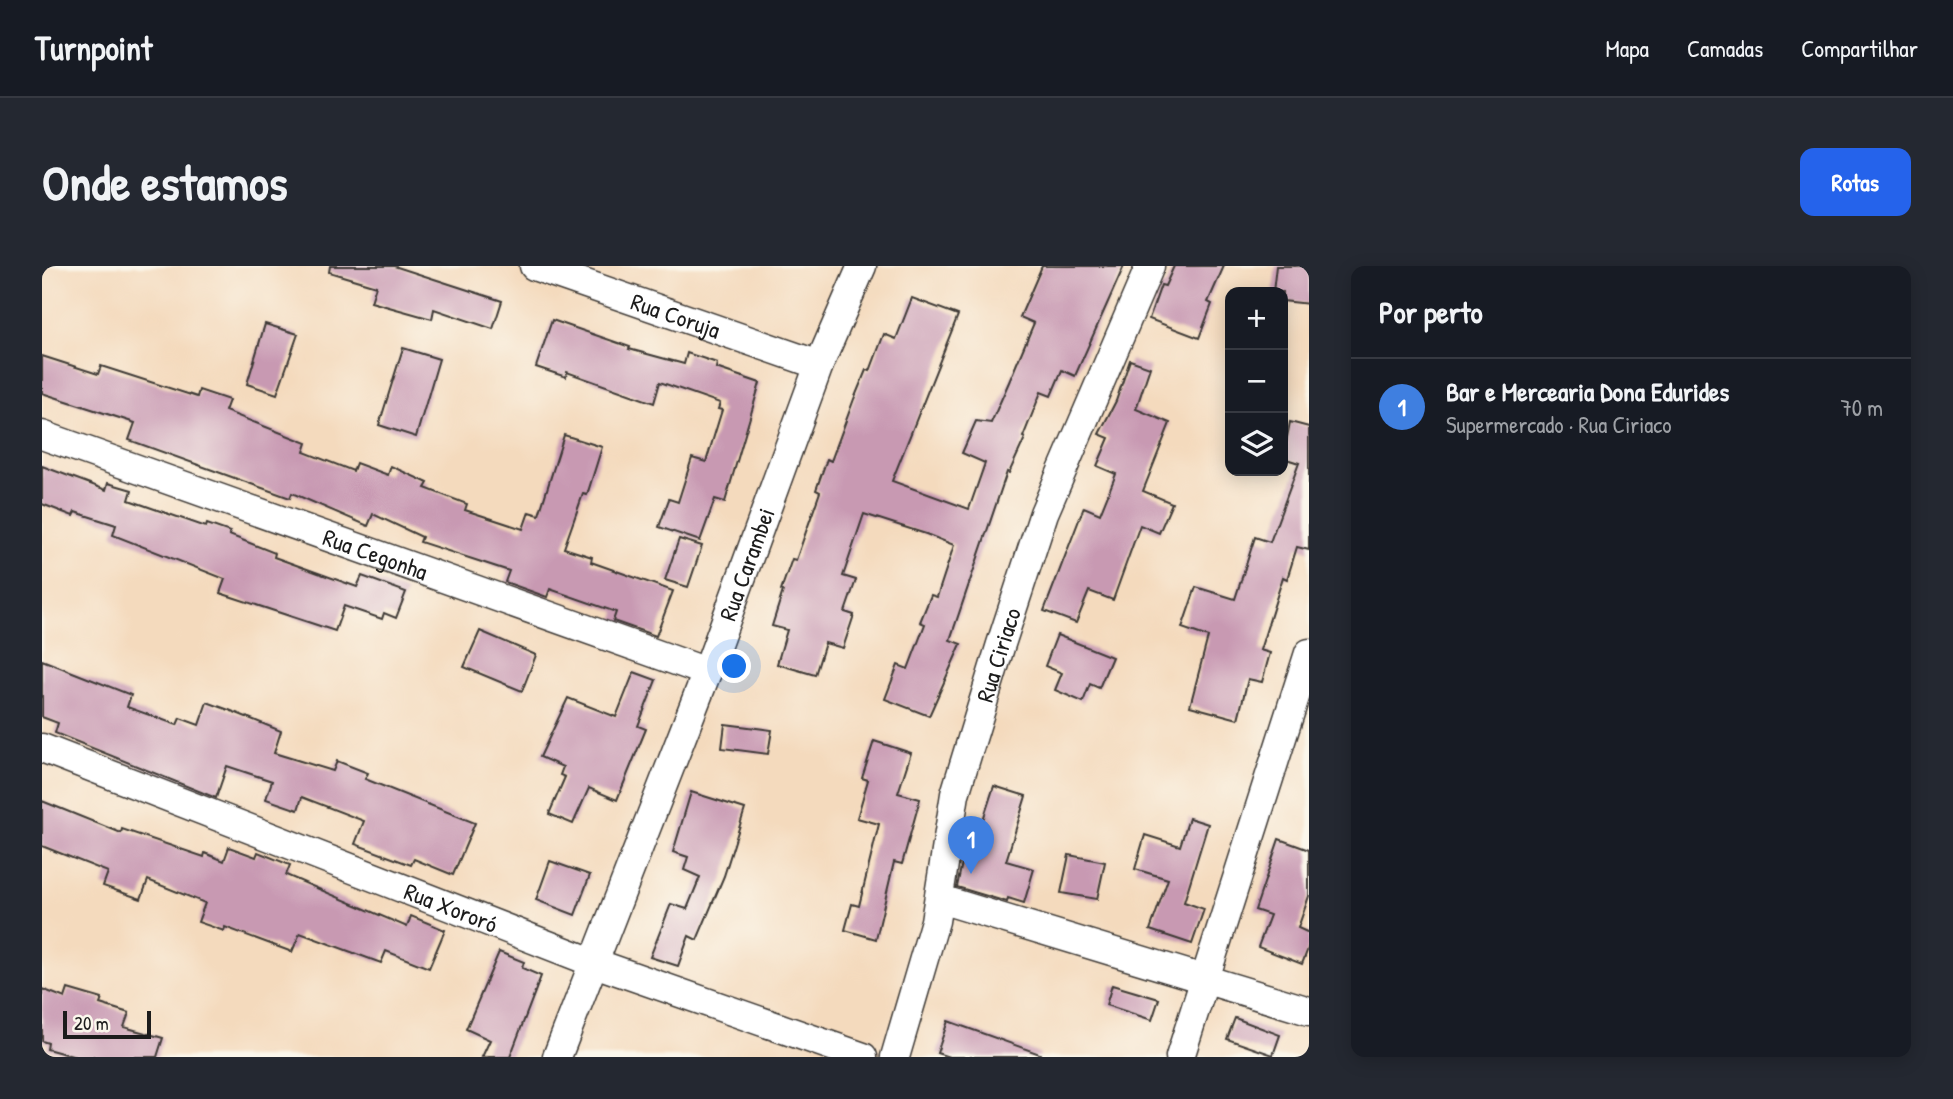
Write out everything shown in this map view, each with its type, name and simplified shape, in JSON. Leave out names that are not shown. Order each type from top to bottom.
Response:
[{"type":"street","name":"Rua Coruja","points":[[534,266],[819,365]]},
{"type":"street","name":"Rua Carambei","points":[[557,1057],[707,672],[819,365],[862,266]]},
{"type":"street","name":"Rua Ciriaco","points":[[895,1057],[940,899],[955,794],[1040,526],[1150,266]]},
{"type":"street","name":"Rua Cegonha","points":[[42,435],[707,672]]},
{"type":"street","points":[[1180,1057],[1207,980],[1309,653]]},
{"type":"street","name":"Rua Xororó","points":[[42,748],[592,962],[863,1057]]},
{"type":"street","points":[[940,899],[1309,1011]]},
{"type":"building","points":[[330,266],[394,266],[502,301],[493,329],[434,309],[432,319],[371,302],[376,286],[329,272]]},
{"type":"building","points":[[1042,266],[1124,266],[1075,376],[1062,370],[1051,396],[1041,392],[1023,437],[1025,438],[1009,473],[1007,472],[950,640],[961,644],[929,716],[885,699],[898,665],[908,669],[925,624],[920,622],[931,595],[937,597],[954,545],[926,534],[864,514],[843,576],[856,580],[845,612],[854,615],[843,648],[825,643],[815,675],[777,664],[787,630],[772,626],[783,591],[781,590],[792,559],[796,560],[820,492],[816,490],[827,459],[831,461],[866,370],[870,371],[884,334],[896,339],[912,298],[958,315],[892,481],[969,509],[985,463],[962,453],[976,421],[991,423],[1009,382],[1034,323],[1020,317]]},
{"type":"building","points":[[1174,266],[1224,266],[1208,302],[1212,304],[1199,338],[1149,319],[1161,285],[1165,286]]},
{"type":"building","points":[[1276,266],[1309,266],[1309,304],[1288,302],[1288,287],[1274,287]]},
{"type":"building","points":[[552,320],[630,347],[629,349],[684,364],[687,353],[717,363],[716,368],[760,383],[725,502],[715,499],[700,541],[659,527],[669,499],[678,502],[692,458],[706,462],[722,410],[718,409],[720,403],[660,382],[654,403],[567,372],[566,377],[536,367]]},
{"type":"building","points":[[265,324],[298,334],[277,394],[247,384]]},
{"type":"building","points":[[403,348],[439,359],[416,437],[379,425]]},
{"type":"building","points":[[42,356],[98,374],[101,366],[197,397],[199,390],[229,400],[225,411],[307,443],[304,452],[353,471],[356,463],[388,475],[391,466],[428,483],[425,488],[467,504],[465,510],[523,529],[529,512],[539,515],[564,435],[602,447],[587,495],[583,494],[564,548],[592,557],[591,562],[673,591],[656,636],[613,621],[616,612],[550,589],[547,597],[505,582],[509,571],[420,542],[422,537],[373,514],[368,526],[292,493],[290,498],[129,440],[135,423],[42,393]]},
{"type":"building","points":[[1130,360],[1150,367],[1136,409],[1170,423],[1143,491],[1172,503],[1159,533],[1140,525],[1113,600],[1089,591],[1076,623],[1044,611],[1084,507],[1100,514],[1116,474],[1097,466],[1109,438],[1099,434],[1116,401]]},
{"type":"building","points":[[1290,422],[1309,427],[1309,550],[1297,547],[1287,579],[1283,577],[1260,650],[1270,653],[1262,682],[1248,679],[1238,719],[1190,706],[1208,637],[1182,628],[1196,587],[1235,599],[1255,537],[1270,542],[1299,463],[1288,460]]},
{"type":"building","points":[[42,466],[106,490],[108,483],[132,490],[129,500],[206,527],[207,524],[230,532],[229,535],[275,553],[274,557],[357,587],[362,576],[406,592],[396,618],[384,613],[382,619],[344,606],[335,631],[220,593],[225,579],[113,535],[116,525],[75,512],[73,516],[42,504]]},
{"type":"building","points":[[679,539],[702,546],[688,587],[665,580]]},
{"type":"building","points":[[480,631],[536,655],[522,691],[464,667]]},
{"type":"building","points":[[1057,635],[1112,657],[1099,688],[1090,684],[1083,702],[1055,690],[1062,673],[1045,666]]},
{"type":"building","points":[[42,660],[131,695],[127,707],[177,725],[180,718],[199,725],[207,702],[229,710],[281,731],[274,753],[333,771],[337,761],[368,773],[365,779],[475,823],[453,875],[414,859],[411,865],[355,844],[364,821],[302,797],[298,810],[266,799],[272,781],[227,766],[216,798],[55,733],[58,723],[42,717]]},
{"type":"building","points":[[634,672],[656,680],[638,726],[646,729],[617,800],[589,788],[573,824],[549,814],[565,777],[560,775],[563,767],[540,757],[568,698],[616,717]]},
{"type":"building","points":[[725,724],[772,730],[768,754],[722,748]]},
{"type":"building","points":[[874,741],[911,753],[898,793],[920,799],[902,864],[894,862],[876,939],[845,930],[852,904],[859,906],[879,824],[857,818],[868,780],[862,778]]},
{"type":"building","points":[[994,786],[1026,796],[1006,861],[1034,869],[1024,903],[1008,898],[1007,902],[957,887],[965,848],[973,851]]},
{"type":"building","points":[[691,792],[745,809],[724,876],[697,940],[689,936],[678,966],[650,957],[671,904],[687,909],[700,877],[684,870],[688,857],[673,852]]},
{"type":"building","points":[[42,801],[121,833],[122,829],[204,857],[205,853],[224,861],[229,847],[256,857],[258,852],[290,865],[286,875],[407,927],[411,916],[445,930],[429,968],[386,951],[381,963],[300,933],[292,952],[225,927],[224,931],[198,922],[205,903],[148,880],[141,899],[103,886],[108,872],[42,846]]},
{"type":"building","points":[[1189,818],[1208,824],[1184,902],[1204,909],[1192,944],[1150,930],[1168,879],[1135,869],[1145,835],[1180,846]]},
{"type":"building","points":[[1279,839],[1309,850],[1309,896],[1298,928],[1309,933],[1309,946],[1302,964],[1258,947],[1270,915],[1255,910]]},
{"type":"building","points":[[1069,855],[1105,862],[1097,899],[1061,893]]},
{"type":"building","points":[[550,861],[590,875],[575,915],[536,900]]},
{"type":"building","points":[[499,952],[524,962],[522,968],[541,976],[510,1057],[482,1057],[490,1040],[466,1029]]},
{"type":"building","points":[[1112,985],[1159,999],[1152,1020],[1106,1005]]},
{"type":"building","points":[[42,989],[65,998],[68,989],[102,999],[100,1004],[129,1013],[124,1027],[163,1038],[157,1057],[76,1057],[47,1049],[48,1043],[42,1041]]},
{"type":"building","points":[[1235,1018],[1280,1035],[1273,1055],[1227,1039]]},
{"type":"building","points":[[948,1021],[1040,1054],[1039,1057],[949,1057],[937,1053]]},
{"type":"place","name":"Bar e Mercearia Dona Edurides","points":[[971,874]]}]
